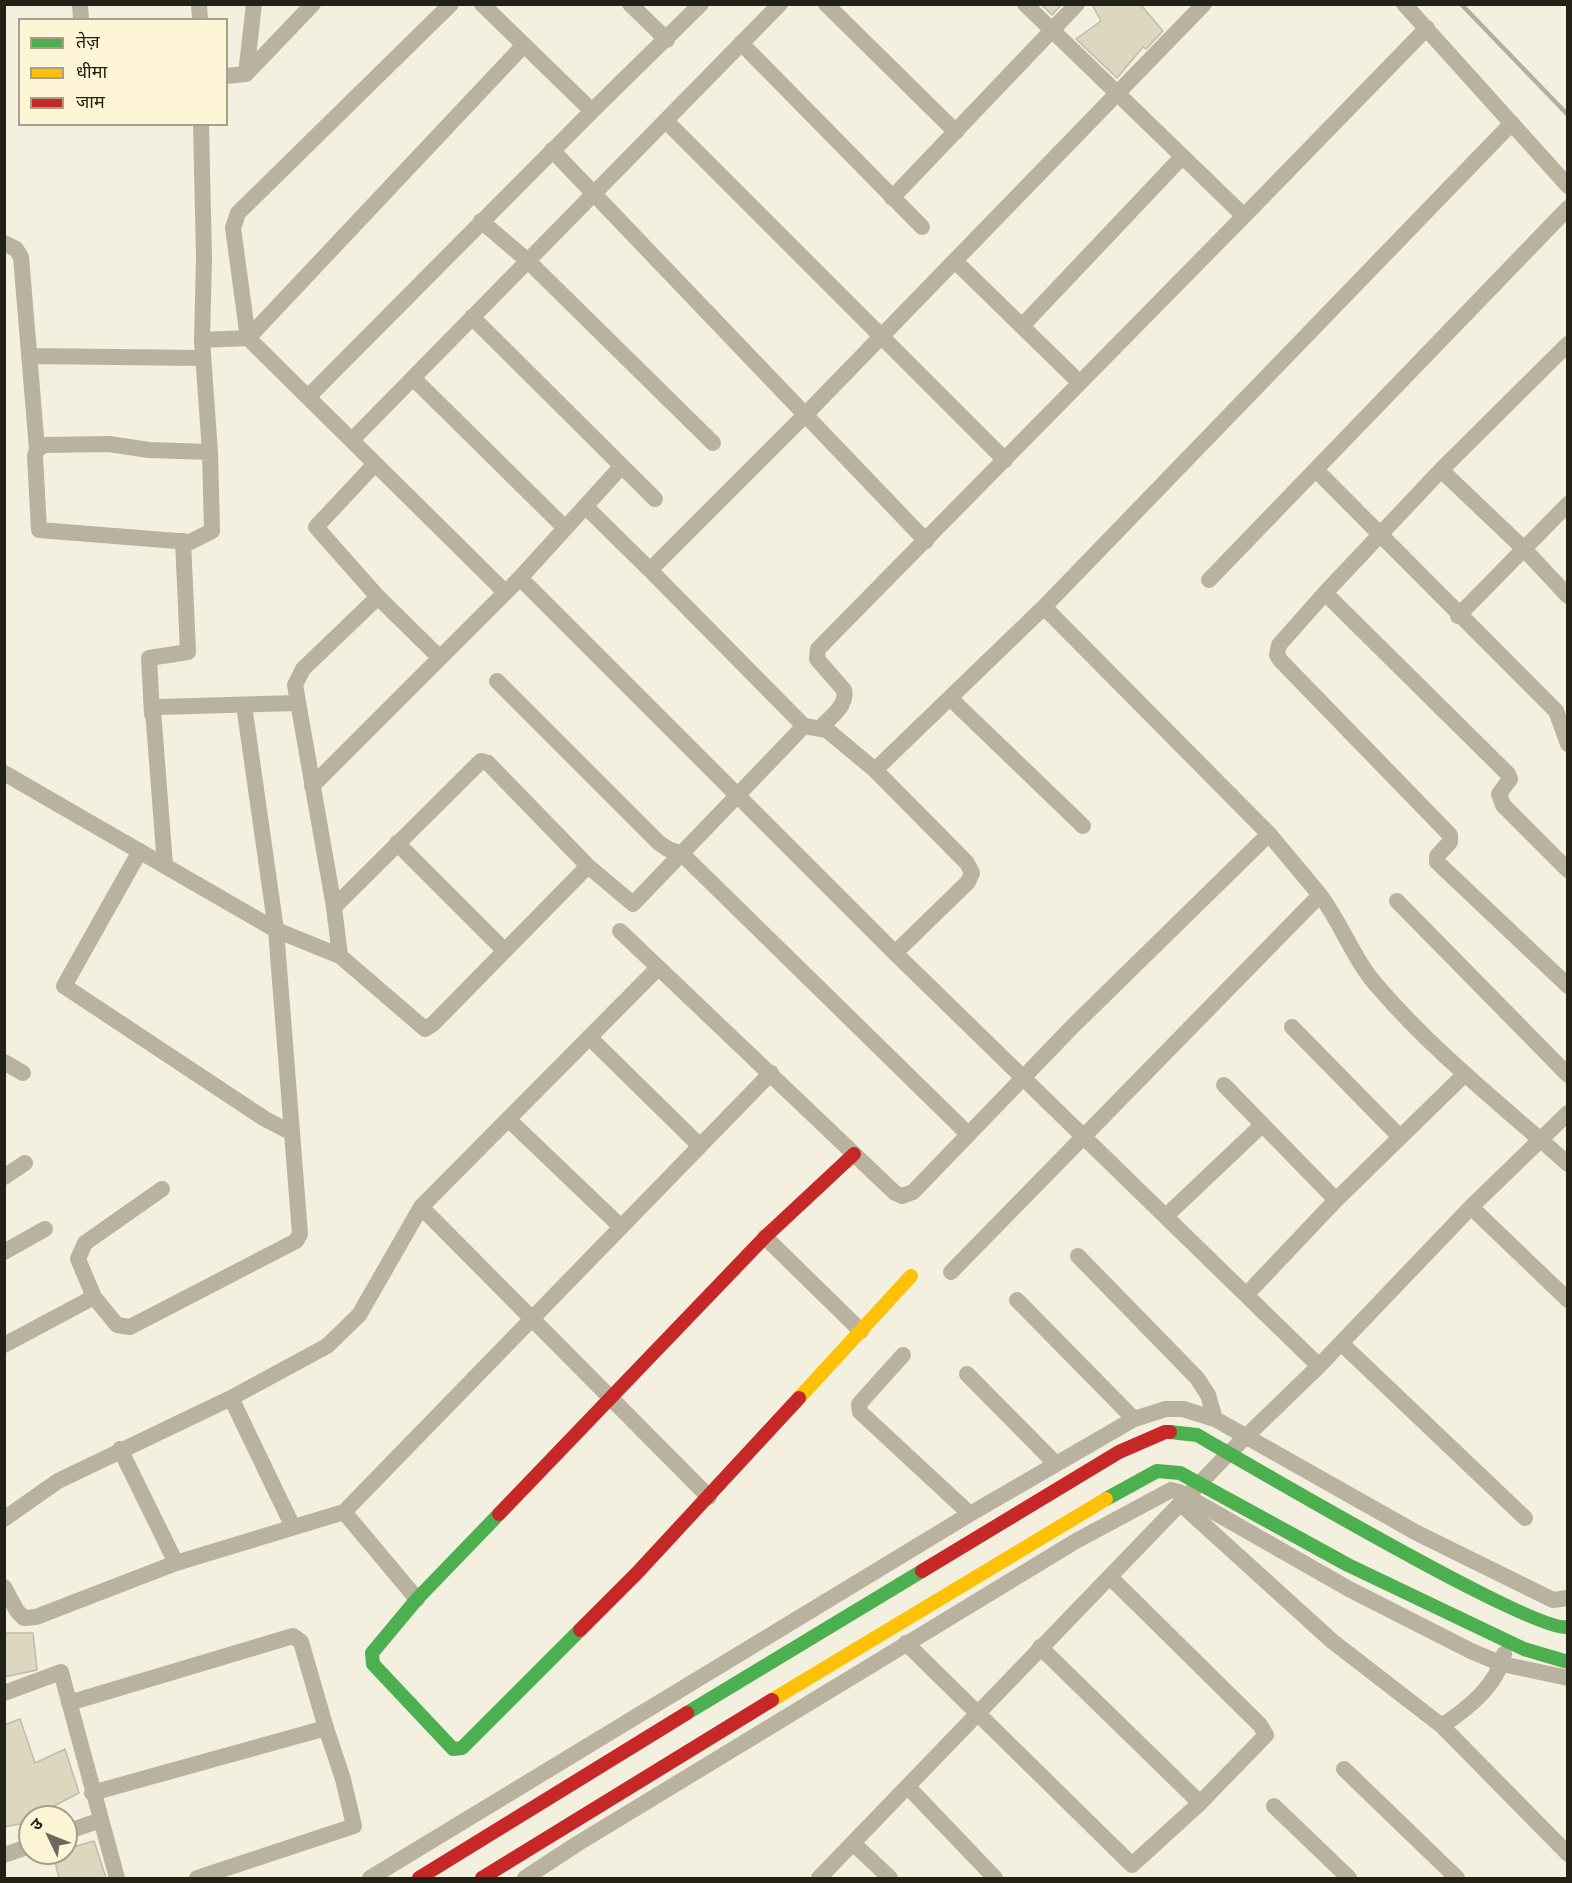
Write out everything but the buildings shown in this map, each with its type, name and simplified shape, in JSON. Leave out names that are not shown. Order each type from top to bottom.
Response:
[{"type":"street","points":[[246,74],[254,4]]},
{"type":"street","points":[[228,76],[246,74],[313,4]]},
{"type":"street","points":[[451,4],[238,213],[233,228],[248,338],[505,592]]},
{"type":"street","points":[[482,4],[592,111]]},
{"type":"street","points":[[630,4],[667,40]]},
{"type":"street","points":[[308,397],[481,221],[701,4]]},
{"type":"street","points":[[352,440],[780,4]]},
{"type":"street","points":[[826,4],[956,132]]},
{"type":"street","points":[[1025,4],[1051,32],[1244,216]]},
{"type":"street","points":[[892,198],[1077,4]]},
{"type":"street","points":[[650,570],[806,416],[880,336],[1204,4]]},
{"type":"street","points":[[1404,4],[1568,186]]},
{"type":"street","points":[[334,907],[481,761],[488,763],[588,866],[633,904],[737,795],[812,727],[841,706],[846,696],[844,690],[817,659],[818,649],[1427,28]]},
{"type":"street","points":[[741,43],[922,227]]},
{"type":"street","points":[[202,340],[248,338],[524,45]]},
{"type":"street","points":[[666,121],[1005,460]]},
{"type":"street","points":[[875,770],[1044,607],[1512,123]]},
{"type":"street","points":[[4,243],[16,249],[21,257],[37,449],[35,456],[39,530],[190,542],[212,531],[210,452],[202,358],[204,258],[201,126]]},
{"type":"street","points":[[552,150],[926,541]]},
{"type":"street","points":[[1022,326],[1182,157]]},
{"type":"street","points":[[1209,580],[1568,208]]},
{"type":"street","points":[[481,221],[528,261],[713,443]]},
{"type":"street","points":[[955,261],[1080,383]]},
{"type":"street","points":[[472,317],[655,499]]},
{"type":"street","points":[[1568,344],[1380,534],[1279,645],[1277,655],[1450,835],[1450,842],[1437,856],[1437,862],[1568,986]]},
{"type":"street","points":[[29,356],[202,358]]},
{"type":"street","points":[[413,378],[564,527]]},
{"type":"street","points":[[37,449],[45,446],[109,444],[149,450],[210,452]]},
{"type":"street","points":[[375,464],[316,527],[378,597],[440,658]]},
{"type":"street","points":[[312,786],[520,578],[621,467]]},
{"type":"street","points":[[1316,470],[1458,616],[1556,711],[1568,744]]},
{"type":"street","points":[[1441,470],[1523,548],[1568,596]]},
{"type":"street","points":[[1458,616],[1568,504]]},
{"type":"street","points":[[585,506],[812,727],[827,730],[875,770],[967,863],[972,873],[968,882],[895,953]]},
{"type":"street","points":[[165,865],[149,658],[188,652],[183,541]]},
{"type":"street","points":[[520,578],[895,953],[1319,1366]]},
{"type":"street","points":[[1325,593],[1508,774],[1510,779],[1499,794],[1503,804],[1568,870]]},
{"type":"street","points":[[340,956],[334,907],[295,685],[298,676],[378,597]]},
{"type":"street","points":[[1044,607],[1269,834],[1338,919],[1362,966],[1377,987],[1465,1074],[1568,1164]]},
{"type":"street","points":[[496,681],[659,843],[682,854],[968,1134]]},
{"type":"street","points":[[951,699],[1083,826]]},
{"type":"street","points":[[152,714],[158,707],[297,704]]},
{"type":"street","points":[[162,1189],[85,1243],[79,1252],[78,1258],[94,1297],[117,1325],[130,1327],[296,1241],[300,1234],[276,930],[244,705]]},
{"type":"street","points":[[4,773],[276,930],[340,956],[425,1029],[433,1024],[588,866]]},
{"type":"street","points":[[621,931],[895,1193],[902,1196],[913,1192],[1023,1077],[1269,834]]},
{"type":"street","points":[[397,843],[504,950]]},
{"type":"street","points":[[140,851],[64,986],[265,1119],[292,1133]]},
{"type":"street","points":[[951,1272],[1320,895]]},
{"type":"street","points":[[1397,901],[1568,1076]]},
{"type":"street","points":[[4,1519],[58,1481],[120,1449],[231,1398],[327,1346],[348,1326],[370,1297],[420,1207],[658,968]]},
{"type":"street","points":[[1292,1027],[1400,1137]]},
{"type":"street","points":[[589,1037],[699,1145]]},
{"type":"street","points":[[4,1062],[23,1074]]},
{"type":"street","points":[[4,1587],[17,1611],[24,1618],[36,1617],[176,1563],[344,1512],[771,1073]]},
{"type":"street","points":[[1246,1295],[1336,1200],[1465,1074]]},
{"type":"street","points":[[1224,1085],[1336,1200]]},
{"type":"street","points":[[819,1878],[1229,1453],[1319,1366],[1471,1207],[1568,1113]]},
{"type":"street","points":[[508,1119],[620,1226]]},
{"type":"street","points":[[1166,1216],[1263,1125]]},
{"type":"street","points":[[854,1154],[765,1237],[610,1396],[417,1599],[372,1653],[371,1659],[453,1749],[458,1750],[637,1573],[911,1276]]},
{"type":"street","points":[[4,1177],[24,1163]]},
{"type":"street","points":[[420,1207],[709,1497]]},
{"type":"street","points":[[1471,1207],[1568,1300]]},
{"type":"street","points":[[4,1252],[45,1229]]},
{"type":"street","points":[[765,1237],[861,1331]]},
{"type":"street","points":[[1078,1256],[1190,1369],[1208,1395],[1215,1419]]},
{"type":"street","points":[[4,1345],[94,1297]]},
{"type":"street","points":[[1017,1300],[1134,1419]]},
{"type":"street","points":[[1341,1343],[1525,1518]]},
{"type":"street","points":[[903,1355],[867,1393],[859,1404],[860,1412],[970,1514]]},
{"type":"street","points":[[967,1374],[1056,1464]]},
{"type":"street","points":[[231,1398],[292,1527]]},
{"type":"street","points":[[370,1878],[970,1514],[1134,1419],[1166,1409],[1183,1409],[1215,1419],[1417,1533],[1553,1600],[1568,1599]]},
{"type":"street","points":[[418,1878],[810,1638],[1145,1439],[1165,1432],[1186,1432],[1229,1453],[1409,1555],[1536,1619],[1564,1628],[1568,1627]]},
{"type":"street","points":[[120,1449],[176,1563]]},
{"type":"street","points":[[482,1878],[666,1764],[1148,1475],[1164,1470],[1176,1472],[1202,1483],[1348,1565],[1507,1641],[1548,1658],[1568,1662]]},
{"type":"street","points":[[525,1878],[906,1643],[1076,1541],[1171,1490],[1332,1641],[1442,1726],[1568,1854]]},
{"type":"street","points":[[1184,1500],[1349,1589],[1502,1664],[1568,1678]]},
{"type":"street","points":[[344,1512],[417,1599]]},
{"type":"street","points":[[906,1643],[1132,1865],[1200,1803],[1264,1739],[1264,1730],[1110,1577]]},
{"type":"street","points":[[69,1703],[292,1636],[301,1642],[343,1779],[354,1826],[196,1878]]},
{"type":"street","points":[[1442,1726],[1488,1687],[1502,1664],[1507,1641]]},
{"type":"street","points":[[1040,1647],[1200,1803]]},
{"type":"street","points":[[4,1693],[61,1672],[117,1878]]},
{"type":"street","points":[[92,1792],[326,1728]]},
{"type":"street","points":[[1344,1769],[1458,1878]]},
{"type":"street","points":[[908,1787],[995,1878]]},
{"type":"street","points":[[1274,1806],[1350,1878]]},
{"type":"street","points":[[78,1828],[101,1820]]},
{"type":"street","points":[[854,1844],[890,1878]]},
{"type":"railway","points":[[1461,4],[1568,115]]},
{"type":"traffic: fast","points":[[1170,1432],[1197,1435],[1449,1577],[1545,1622],[1568,1627]]},
{"type":"traffic: fast","points":[[1106,1499],[1157,1471],[1180,1473],[1348,1565],[1524,1649],[1568,1662]]},
{"type":"traffic: fast","points":[[499,1514],[417,1599],[372,1653],[373,1664],[453,1749],[462,1748],[580,1630]]},
{"type":"traffic: fast","points":[[687,1713],[922,1571]]},
{"type":"traffic: slow","points":[[799,1398],[911,1276]]},
{"type":"traffic: slow","points":[[772,1700],[1106,1499]]},
{"type":"traffic: jam","points":[[499,1514],[765,1237],[854,1154]]},
{"type":"traffic: jam","points":[[580,1630],[637,1573],[799,1398]]},
{"type":"traffic: jam","points":[[922,1571],[1119,1452],[1165,1432],[1170,1432]]},
{"type":"traffic: jam","points":[[482,1878],[772,1700]]},
{"type":"traffic: jam","points":[[419,1878],[687,1713]]}]
